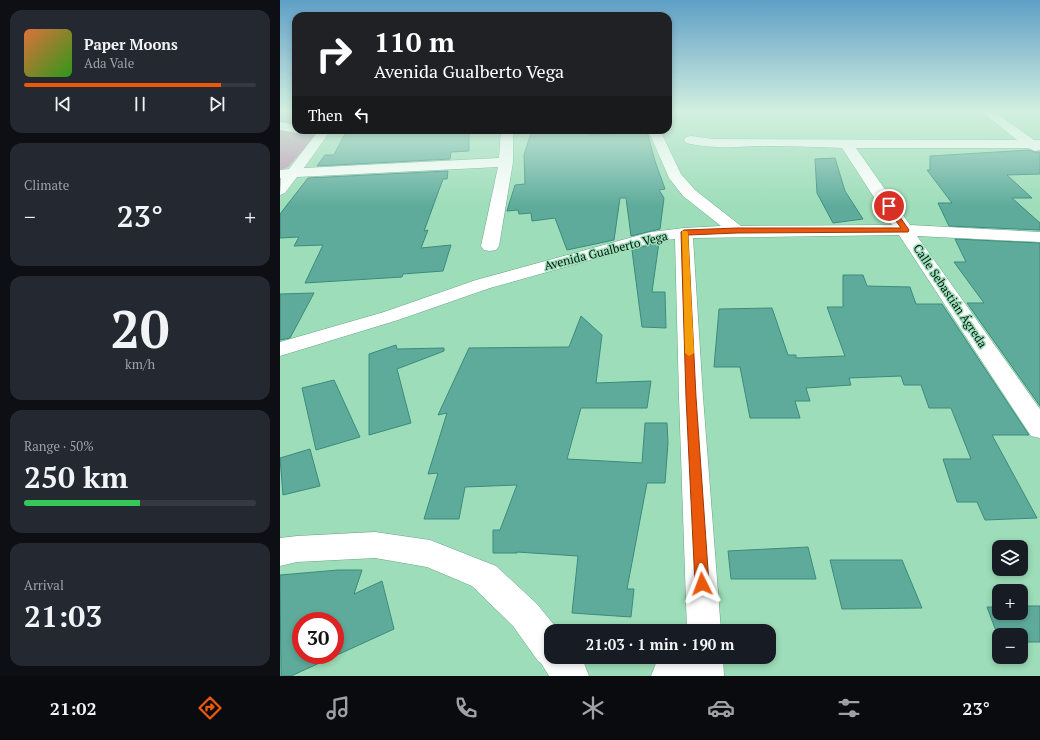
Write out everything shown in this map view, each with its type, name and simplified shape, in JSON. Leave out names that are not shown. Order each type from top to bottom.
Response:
[{"type":"street","points":[[280,190],[287,174],[313,144]]},
{"type":"street","points":[[490,246],[506,162],[507,144]]},
{"type":"street","points":[[660,144],[674,175],[689,193],[737,230]]},
{"type":"street","points":[[838,144],[1037,146]]},
{"type":"street","name":"Calle Sebastián Ágreda","points":[[846,144],[906,230],[1040,429]]},
{"type":"street","points":[[287,174],[506,162]]},
{"type":"street","name":"Avenida Gualberto Vega","points":[[280,349],[391,316],[482,284],[656,236],[684,232],[737,230],[906,230],[1040,237]]},
{"type":"street","points":[[684,232],[691,397],[704,624]]},
{"type":"street","points":[[280,552],[297,549],[375,545],[430,554],[484,576],[525,615],[544,640]]},
{"type":"street","points":[[562,664],[571,676]]},
{"type":"street","points":[[669,676],[686,664]]},
{"type":"street","points":[[706,664],[706,676]]},
{"type":"shaded area","points":[[280,144],[308,144],[288,167],[280,170]]},
{"type":"building","points":[[340,144],[469,144],[469,151],[451,152],[450,159],[317,166],[325,155],[334,155]]},
{"type":"building","points":[[528,144],[650,144],[665,189],[659,190],[664,198],[660,229],[631,236],[626,198],[620,198],[614,240],[567,250],[555,218],[532,221],[531,213],[519,214],[518,210],[507,211],[515,185],[525,184],[524,155]]},
{"type":"building","points":[[1030,150],[1040,152],[1040,174],[1007,175],[1032,198],[1012,198],[1040,223],[1040,230],[949,226],[938,203],[952,203],[927,170],[930,170],[930,156]]},
{"type":"building","points":[[835,158],[845,191],[863,219],[833,223],[817,193],[815,159]]},
{"type":"building","points":[[448,171],[447,179],[443,179],[424,231],[428,230],[421,248],[451,245],[443,271],[403,274],[402,277],[305,283],[323,245],[294,246],[299,237],[280,238],[280,214],[308,178]]},
{"type":"building","points":[[955,239],[1040,243],[1040,406],[967,303],[984,303],[954,262],[966,262]]},
{"type":"building","points":[[659,242],[652,292],[665,292],[666,328],[642,327],[632,250]]},
{"type":"building","points":[[843,275],[863,275],[867,286],[910,287],[916,304],[942,304],[1029,435],[992,435],[1037,518],[985,520],[977,502],[957,502],[943,459],[971,459],[951,408],[929,408],[921,385],[904,385],[901,376],[849,378],[851,385],[806,388],[810,401],[795,401],[800,418],[750,418],[740,367],[714,367],[719,309],[772,308],[788,355],[796,355],[796,358],[845,356],[827,307],[843,307]]},
{"type":"building","points":[[314,293],[290,338],[280,340],[280,294]]},
{"type":"building","points":[[581,316],[602,335],[596,383],[651,381],[647,408],[581,408],[567,459],[642,463],[645,423],[667,423],[668,443],[665,483],[647,483],[627,589],[634,589],[631,617],[572,613],[578,556],[517,552],[493,553],[493,530],[500,530],[517,485],[465,487],[459,519],[424,519],[438,473],[428,474],[447,413],[438,415],[469,348],[569,347]]},
{"type":"building","points":[[396,345],[397,349],[444,348],[444,351],[397,369],[411,423],[369,435],[369,354]]},
{"type":"building","points":[[334,380],[360,437],[316,450],[302,388]]},
{"type":"building","points":[[310,449],[320,486],[283,495],[280,458]]},
{"type":"building","points":[[808,547],[816,579],[731,579],[728,551]]},
{"type":"building","points":[[830,560],[902,560],[922,608],[842,609]]},
{"type":"building","points":[[338,570],[362,570],[354,594],[382,581],[394,629],[344,652],[344,612],[292,612],[292,664],[317,664],[291,676],[281,676],[280,575]]},
{"type":"building","points":[[1028,606],[1040,606],[1040,642],[1028,642],[1028,628],[995,628],[987,607],[992,607],[992,620],[1028,620]]},
{"type":"slow traffic","points":[[684,233],[689,353]]},
{"type":"route","points":[[702,584],[691,397],[684,232],[737,230],[906,230],[889,206]]}]
